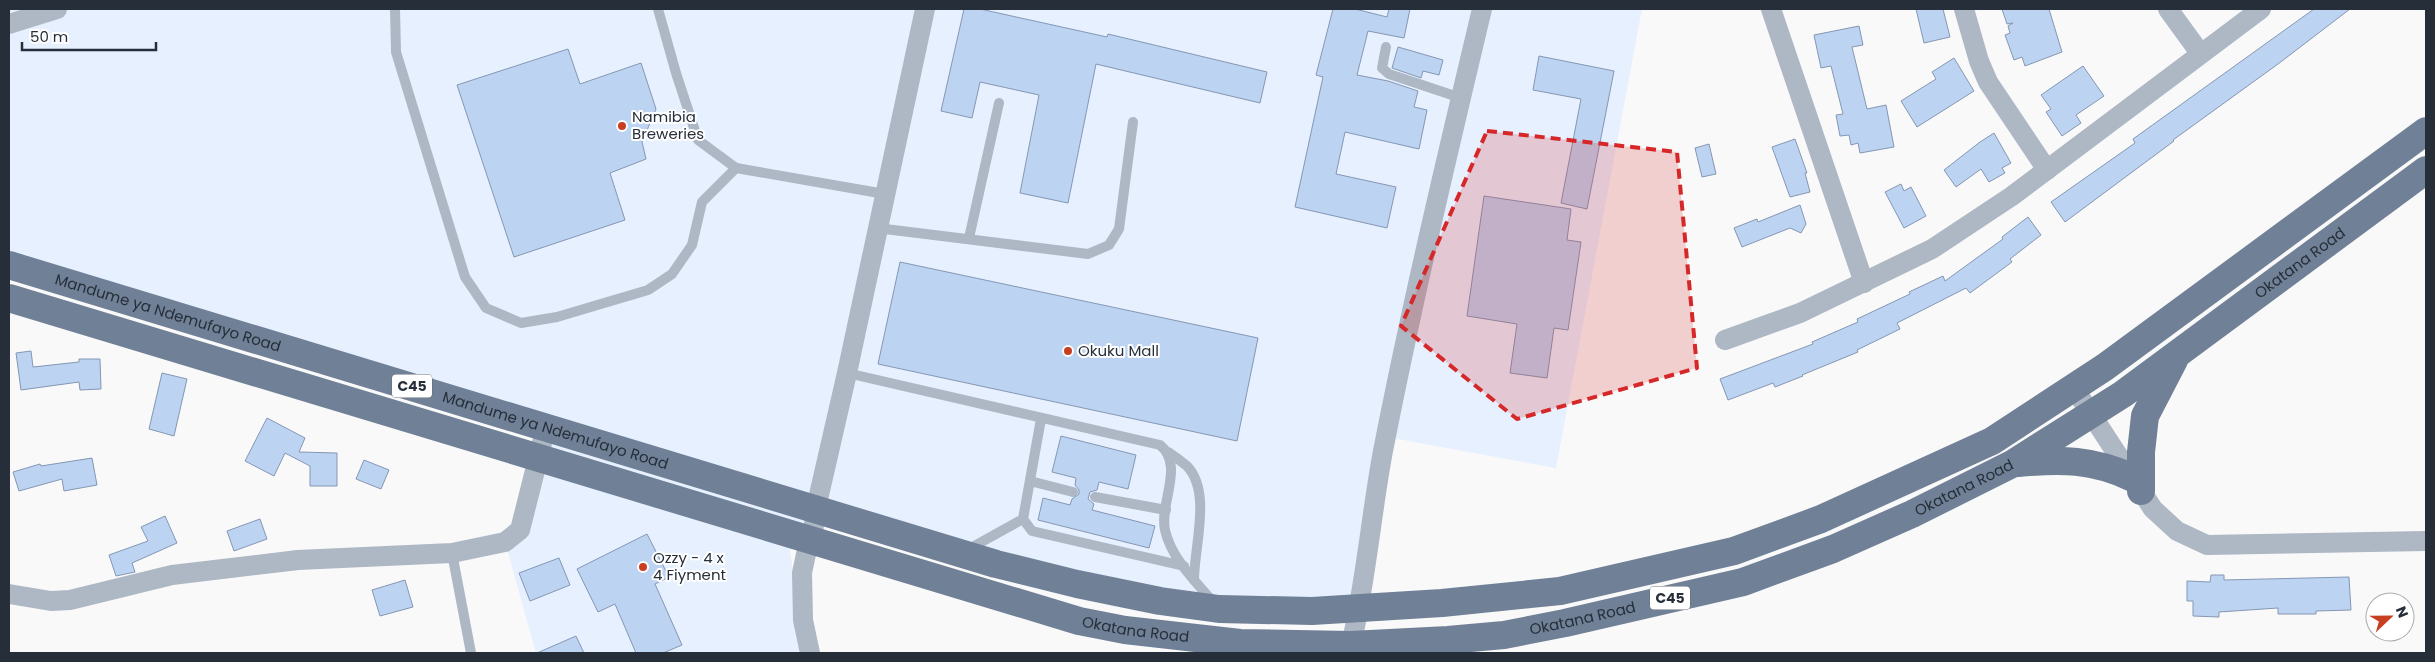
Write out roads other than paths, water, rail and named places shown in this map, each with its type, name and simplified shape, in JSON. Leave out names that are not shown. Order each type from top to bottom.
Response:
[{"type":"main road","name":"Okatana Road","points":[[816,508],[961,554],[1077,584],[1160,601],[1219,609],[1270,611],[1360,609],[1560,591],[1734,551],[1821,519],[1992,441],[2074,388],[2426,131]]},
{"type":"main road","name":"Okatana Road","points":[[812,540],[1079,621],[1195,639],[1240,643],[1351,644],[1504,635],[1566,623],[1743,582],[1833,549],[1904,518],[2012,464],[2091,414],[2426,170]]},
{"type":"main road","name":"Mandume ya Ndemufayo Road","points":[[9,265],[816,508]]},
{"type":"main road","name":"Mandume ya Ndemufayo Road","points":[[9,298],[812,540]]},
{"type":"main road","points":[[2012,464],[2055,460],[2094,463],[2137,485],[2145,416],[2178,352]]},
{"type":"street","points":[[10,21],[57,9]]},
{"type":"street","points":[[810,653],[802,596],[802,573],[812,540],[816,508],[925,9]]},
{"type":"street","points":[[1351,644],[1360,609],[1383,452],[1482,9]]},
{"type":"street","points":[[1771,9],[1864,283]]},
{"type":"street","points":[[1964,9],[1979,61],[1988,82],[2047,170]]},
{"type":"street","points":[[2168,9],[2200,53]]},
{"type":"street","points":[[1725,340],[1800,313],[1932,249],[1977,221],[2047,170],[2200,53],[2261,9]]},
{"type":"street","points":[[2074,388],[2153,509],[2178,532],[2207,545],[2426,541]]},
{"type":"street","points":[[9,594],[51,602],[157,578],[298,560],[452,553],[505,542],[520,530],[546,427]]},
{"type":"lane","points":[[395,9],[396,52],[465,277],[486,308],[521,323],[556,317],[648,290],[672,274],[692,245],[702,202],[736,168]]},
{"type":"lane","points":[[658,9],[698,140],[736,168],[885,194]]},
{"type":"lane","points":[[1386,47],[1382,68],[1389,74],[1461,98]]},
{"type":"lane","points":[[969,238],[999,103]]},
{"type":"lane","points":[[877,228],[1088,254],[1109,245],[1119,229],[1133,122]]},
{"type":"lane","points":[[847,373],[1160,446],[1188,467],[1198,485],[1201,498],[1194,560],[1194,580]]},
{"type":"lane","points":[[1041,419],[1023,519],[1032,531],[1184,566]]},
{"type":"lane","points":[[1168,452],[1171,463],[1164,528],[1172,547],[1184,566],[1219,609]]},
{"type":"lane","points":[[1030,481],[1073,492]]},
{"type":"lane","points":[[1095,497],[1166,510]]},
{"type":"lane","points":[[961,554],[1023,519]]},
{"type":"lane","points":[[452,553],[471,653]]},
{"type":"place","name":"Namibia Breweries","points":[[622,126]]},
{"type":"place","name":"Okuku Mall","points":[[1068,351]]},
{"type":"place","name":"Ozzy - 4 x 4 Fiyment","points":[[643,567]]}]
